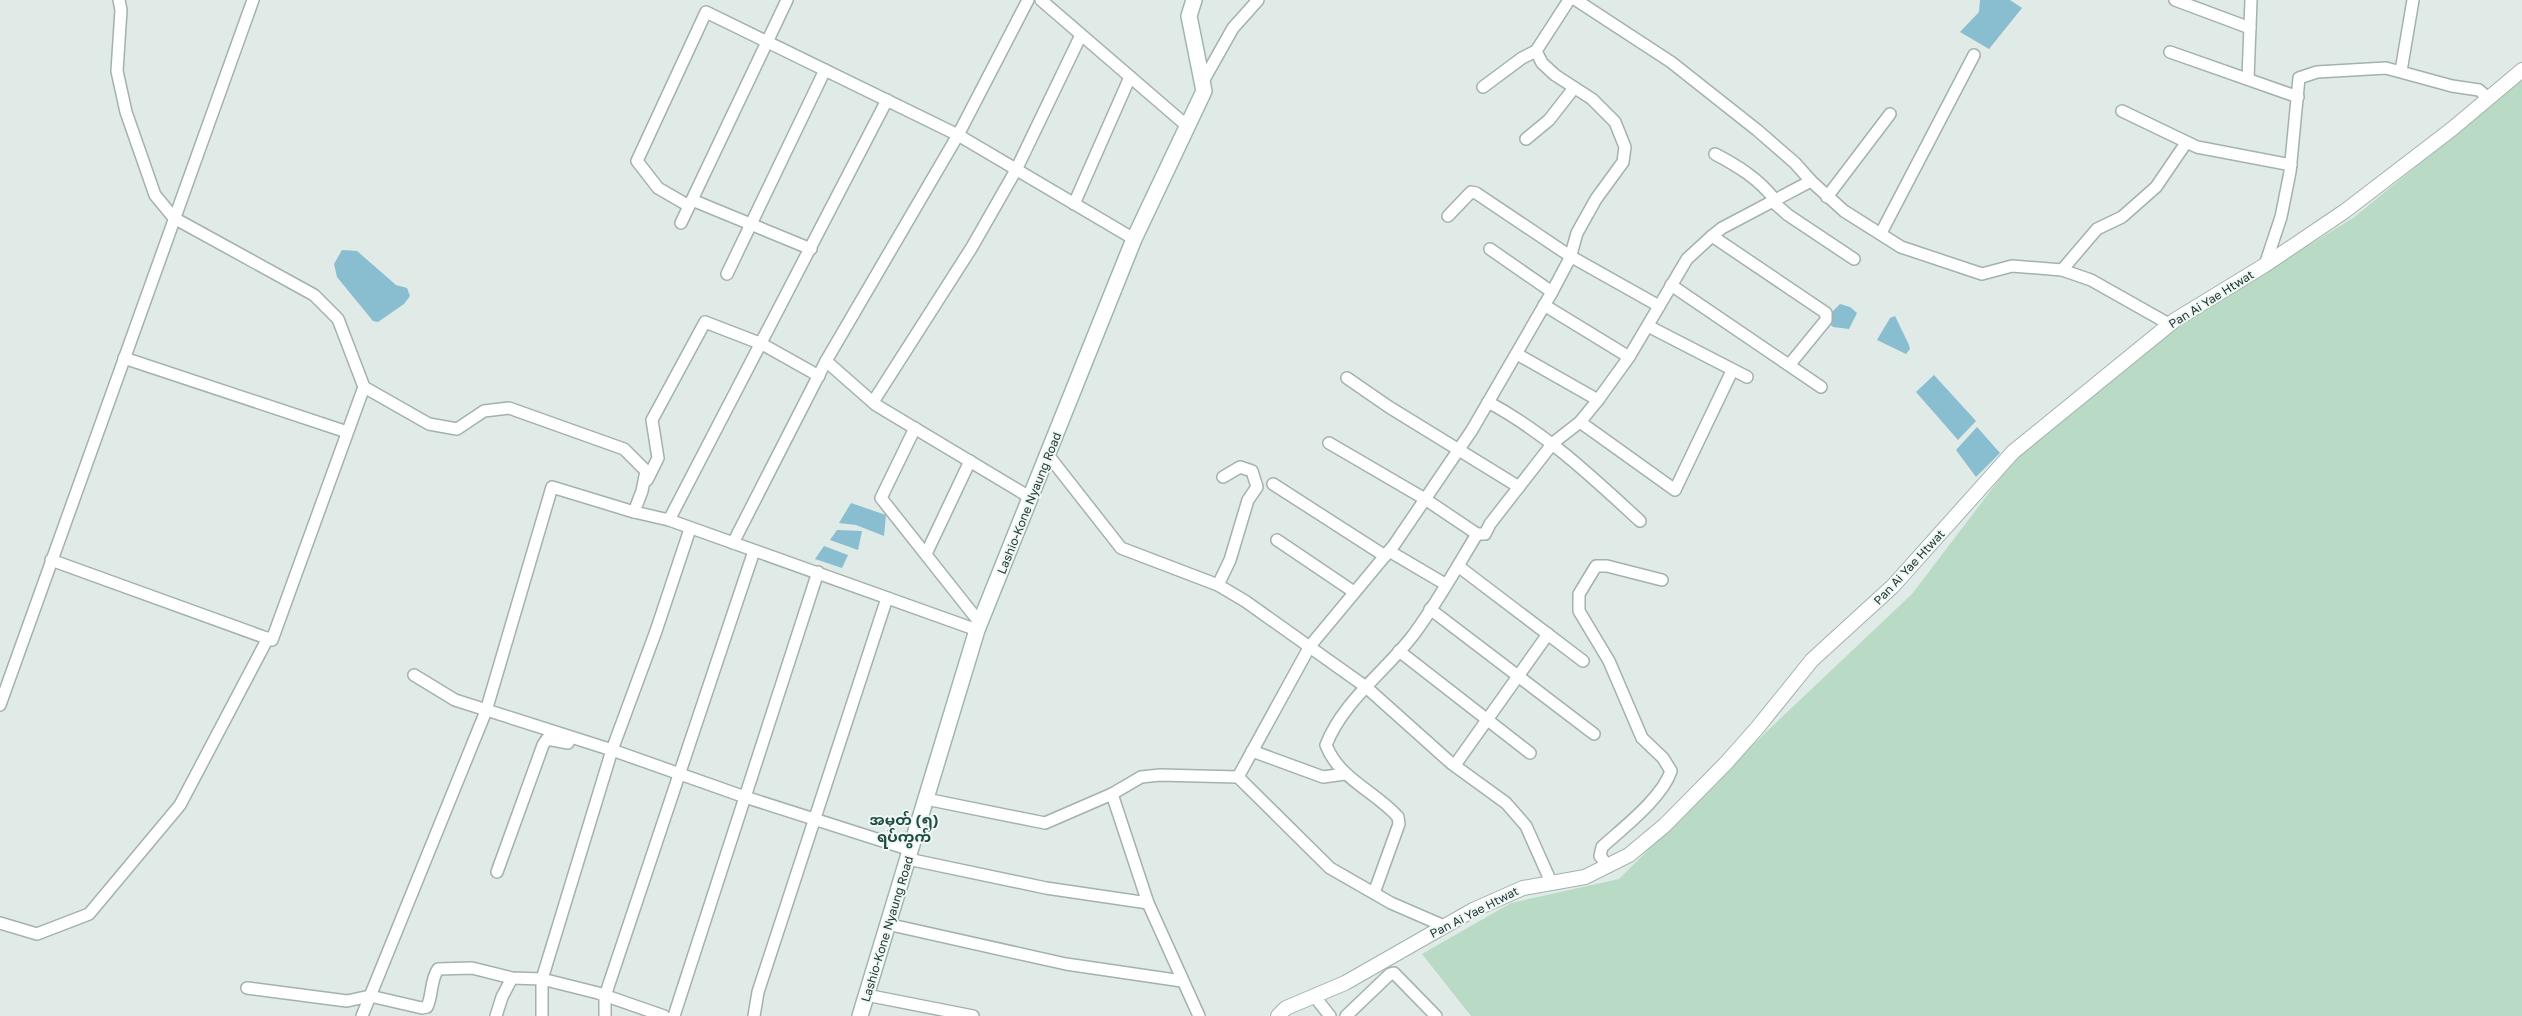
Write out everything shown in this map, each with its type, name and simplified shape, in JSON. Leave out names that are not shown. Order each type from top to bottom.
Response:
[{"type":"main road","name":"Lashio-Kone Nyaung Road","points":[[860,1016],[979,627],[1134,239],[1186,125],[1204,91],[1189,16],[1194,0]]},
{"type":"street","points":[[119,0],[121,10],[117,70],[126,112],[155,195],[174,218],[314,295],[338,319],[364,387],[429,424],[457,429],[484,411],[509,408],[624,449],[646,471],[642,491]]},
{"type":"street","points":[[0,705],[253,0]]},
{"type":"street","points":[[681,223],[787,0]]},
{"type":"street","points":[[733,543],[826,361],[958,135],[1028,0]]},
{"type":"street","points":[[1041,0],[1186,125]]},
{"type":"street","points":[[1202,83],[1233,28],[1258,0]]},
{"type":"street","points":[[1484,87],[1522,58],[1536,52],[1570,0]]},
{"type":"street","points":[[1576,0],[1671,62],[1796,163],[1811,181],[1844,211],[1901,247],[1982,274],[2012,266],[2062,270],[2091,280],[2170,324]]},
{"type":"street","points":[[2175,0],[2250,28]]},
{"type":"street","points":[[2248,79],[2251,0]]},
{"type":"street","points":[[2401,71],[2413,0]]},
{"type":"street","points":[[811,249],[690,203],[658,188],[637,161],[706,12],[958,135],[1134,239]]},
{"type":"street","points":[[873,402],[972,247],[1016,170],[1081,34]]},
{"type":"street","points":[[1238,777],[1310,646],[1387,554],[1488,402],[1552,292],[1570,256],[1577,233],[1596,198],[1623,162],[1626,147],[1615,122],[1592,99],[1574,88],[1542,63],[1536,52]]},
{"type":"street","points":[[2170,52],[2298,97]]},
{"type":"street","points":[[1881,233],[1974,55]]},
{"type":"street","points":[[2265,265],[2281,217],[2291,165],[2299,78],[2317,72],[2386,68],[2452,86],[2478,90],[2488,98]]},
{"type":"street","points":[[727,274],[825,70]]},
{"type":"street","name":"Pan Ai Yae Htwat","points":[[1278,1016],[1286,1008],[1315,997],[1444,926],[1522,888],[1585,877],[1629,855],[1665,825],[1727,762],[1812,660],[1893,586],[2013,452],[2170,324],[2265,265],[2345,211],[2452,129],[2522,70]]},
{"type":"street","points":[[1074,204],[1130,77]]},
{"type":"street","points":[[1526,139],[1549,120],[1574,88]]},
{"type":"street","points":[[669,520],[734,391],[762,344],[887,100]]},
{"type":"street","points":[[2122,111],[2186,143],[2291,165]]},
{"type":"street","points":[[1827,197],[1890,114]]},
{"type":"street","points":[[2062,270],[2098,229],[2122,217],[2156,187],[2186,143]]},
{"type":"street","points":[[1715,154],[1733,163],[1765,186],[1774,200],[1788,215],[1854,259]]},
{"type":"street","points":[[1329,443],[1425,499],[1477,534],[1485,534],[1518,487],[1553,443],[1580,422],[1598,400],[1629,357],[1687,259],[1722,228],[1811,181]]},
{"type":"street","points":[[1448,216],[1471,192],[1570,256],[1659,306]]},
{"type":"street","points":[[1712,236],[1826,313],[1826,320],[1790,364]]},
{"type":"street","points":[[1490,249],[1552,292]]},
{"type":"street","points":[[1671,285],[1821,386]]},
{"type":"street","points":[[1544,305],[1629,357]]},
{"type":"street","points":[[634,512],[658,458],[652,420],[705,322],[762,344],[819,376]]},
{"type":"street","points":[[1648,326],[1747,378]]},
{"type":"street","points":[[1517,354],[1598,400]]},
{"type":"street","points":[[124,358],[347,432]]},
{"type":"street","points":[[826,361],[873,402],[1032,498]]},
{"type":"street","points":[[1580,422],[1671,489],[1675,490],[1732,371]]},
{"type":"street","points":[[1347,378],[1389,407],[1458,448],[1518,487]]},
{"type":"street","points":[[51,560],[272,640],[364,387]]},
{"type":"street","points":[[1488,402],[1513,415],[1553,443],[1640,521]]},
{"type":"street","points":[[915,428],[881,498],[926,554],[979,627]]},
{"type":"street","points":[[1048,454],[1121,548],[1218,585],[1245,601],[1366,687],[1454,765],[1506,803],[1526,826],[1551,882]]},
{"type":"street","points":[[926,554],[970,461]]},
{"type":"street","points":[[1218,585],[1230,560],[1248,500],[1257,487],[1252,471],[1240,467],[1223,477]]},
{"type":"street","points":[[1273,484],[1387,554],[1445,584]]},
{"type":"street","points":[[362,1016],[486,711],[552,487],[634,512],[669,520],[887,598],[979,627]]},
{"type":"street","points":[[542,1016],[542,979],[612,750],[690,528]]},
{"type":"street","points":[[1374,893],[1399,824],[1398,816],[1345,774],[1332,759],[1326,745],[1344,715],[1366,687],[1414,635],[1477,534]]},
{"type":"street","points":[[1277,540],[1354,592]]},
{"type":"street","points":[[605,1016],[605,996],[754,551]]},
{"type":"street","points":[[1458,566],[1582,661]]},
{"type":"street","points":[[1608,866],[1600,856],[1602,847],[1657,797],[1667,784],[1671,772],[1663,758],[1642,738],[1609,661],[1579,611],[1579,594],[1596,566],[1607,566],[1662,580]]},
{"type":"street","points":[[674,1016],[818,572]]},
{"type":"street","points":[[754,1016],[758,992],[887,598]]},
{"type":"street","points":[[1430,609],[1594,734]]},
{"type":"street","points":[[1454,765],[1520,676],[1548,634]]},
{"type":"street","points":[[0,923],[37,934],[89,914],[180,805],[268,638]]},
{"type":"street","points":[[1399,651],[1489,719],[1530,753]]},
{"type":"street","points":[[414,676],[454,700],[612,750],[745,798],[815,819],[909,854],[1046,888],[1148,903]]},
{"type":"street","points":[[496,872],[543,745],[547,739],[591,749],[612,750]]},
{"type":"street","points":[[1252,751],[1323,777],[1345,774]]},
{"type":"street","points":[[926,799],[1045,823],[1112,794],[1141,777],[1160,775],[1238,777],[1330,868],[1391,903],[1444,926]]},
{"type":"street","points":[[1112,794],[1148,903],[1199,1016]]},
{"type":"street","points":[[887,924],[1066,964],[1182,981]]},
{"type":"street","points":[[247,988],[347,1001],[370,996],[422,1008],[427,1007],[430,1001],[431,984],[438,969],[472,968],[512,978],[542,979],[605,996],[664,1016]]},
{"type":"street","points":[[1346,1016],[1390,974],[1394,973],[1429,1014]]},
{"type":"street","points":[[496,1016],[502,997],[512,978]]},
{"type":"street","points":[[866,995],[973,1016]]},
{"type":"street","points":[[1315,997],[1330,1016]]},
{"type":"green space","points":[[2522,80],[2522,1016],[1471,1016],[1422,954],[1511,903],[1619,879],[1763,735],[1912,594],[2017,456],[2171,330],[2353,218]]},
{"type":"water","points":[[1980,0],[2010,0],[2022,8],[1989,49],[1960,32],[1979,12]]},
{"type":"water","points":[[342,250],[357,251],[396,285],[407,288],[410,296],[404,304],[378,322],[373,321],[337,277],[334,264]]},
{"type":"water","points":[[1840,304],[1850,307],[1857,313],[1849,329],[1833,327],[1827,321]]},
{"type":"water","points":[[1895,316],[1909,345],[1910,349],[1906,354],[1877,340],[1890,318]]},
{"type":"water","points":[[1934,375],[1976,421],[1958,440],[1916,392]]},
{"type":"water","points":[[1977,427],[2000,453],[1976,477],[1956,450]]},
{"type":"water","points":[[851,503],[886,515],[884,536],[856,525],[839,523]]},
{"type":"water","points":[[837,530],[862,531],[858,550],[830,540]]},
{"type":"water","points":[[824,546],[848,555],[842,568],[815,559]]},
{"type":"district","name":"အမှတ် (၅) ရပ်ကွက်","points":[[904,828]]}]
